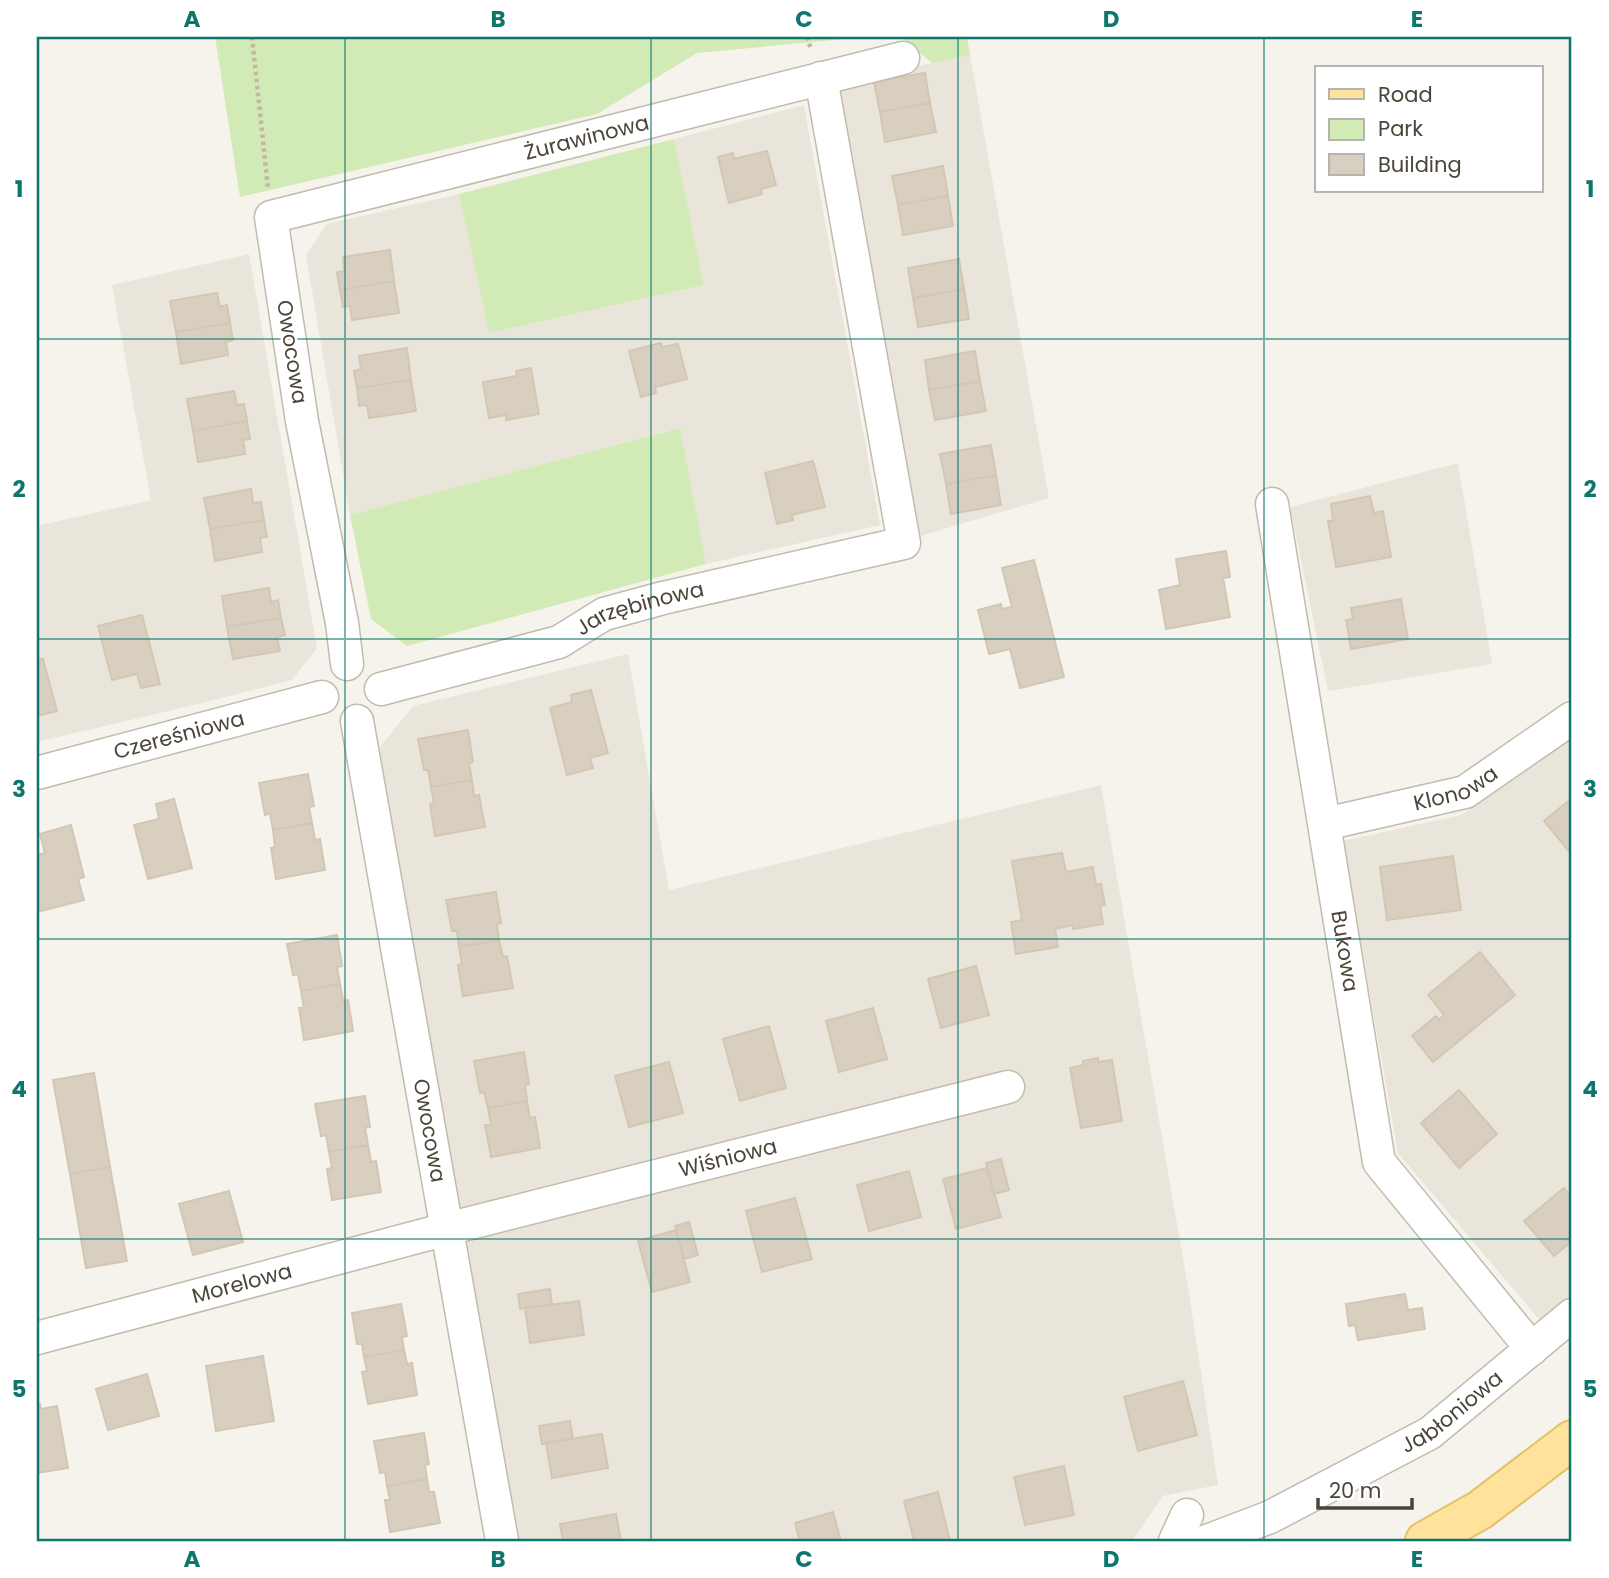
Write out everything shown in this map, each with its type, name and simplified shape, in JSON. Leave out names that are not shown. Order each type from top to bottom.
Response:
[{"type":"main road","points":[[1425,1541],[1480,1510],[1572,1440]]},
{"type":"street","name":"Żurawinowa","points":[[271,216],[903,58]]},
{"type":"street","name":"Jarzębinowa","points":[[381,689],[559,642],[604,614],[904,543],[821,78]]},
{"type":"street","name":"Owocowa","points":[[271,216],[302,421],[342,623],[347,664]]},
{"type":"street","name":"Bukowa","points":[[1272,504],[1380,1162],[1532,1349]]},
{"type":"street","points":[[347,664],[365,666],[378,679],[381,689],[377,708],[370,716],[357,721],[341,720],[332,715],[322,697],[325,679],[338,667],[347,664]]},
{"type":"street","name":"Czereśniowa","points":[[37,773],[322,697]]},
{"type":"street","name":"Klonowa","points":[[1325,824],[1465,792],[1572,718]]},
{"type":"street","name":"Owocowa","points":[[357,721],[502,1541]]},
{"type":"street","name":"Wiśniowa","points":[[447,1229],[1008,1087]]},
{"type":"street","name":"Morelowa","points":[[37,1338],[447,1229]]},
{"type":"street","name":"Jabłoniowa","points":[[1206,1541],[1270,1517],[1430,1433],[1572,1315]]},
{"type":"path","points":[[252,37],[271,216]]},
{"type":"shaded area","points":[[970,55],[1049,498],[920,536],[835,83]]},
{"type":"shaded area","points":[[804,105],[880,525],[706,564],[679,428],[350,515],[306,255],[327,224],[459,194],[489,333],[704,285],[674,139]]},
{"type":"shaded area","points":[[249,254],[317,648],[292,680],[37,742],[37,526],[151,500],[112,285]]},
{"type":"shaded area","points":[[1458,463],[1492,664],[1328,691],[1290,507]]},
{"type":"shaded area","points":[[628,654],[669,890],[1101,785],[1189,1293],[1218,1485],[1163,1496],[1132,1541],[515,1541],[376,752],[413,706]]},
{"type":"shaded area","points":[[1572,733],[1572,1298],[1542,1323],[1398,1153],[1343,841],[1461,815]]},
{"type":"green space","points":[[215,37],[866,37],[697,53],[597,114],[240,197]]},
{"type":"green space","points":[[901,37],[967,37],[970,55],[932,63]]},
{"type":"green space","points":[[674,139],[704,285],[489,333],[459,194]]},
{"type":"green space","points":[[680,428],[706,564],[407,646],[371,619],[350,515]]},
{"type":"building","points":[[925,73],[930,103],[880,112],[874,82]]},
{"type":"building","points":[[930,103],[936,132],[885,142],[880,112]]},
{"type":"building","points":[[767,151],[776,185],[761,189],[762,194],[729,203],[718,157],[733,153],[734,159]]},
{"type":"building","points":[[943,166],[948,196],[898,205],[892,176]]},
{"type":"building","points":[[948,196],[953,226],[903,235],[898,205]]},
{"type":"building","points":[[390,250],[394,281],[340,290],[337,272],[344,271],[343,257]]},
{"type":"building","points":[[959,259],[964,289],[913,298],[908,268]]},
{"type":"building","points":[[394,281],[399,313],[352,320],[350,306],[343,307],[340,290]]},
{"type":"building","points":[[964,289],[969,319],[918,327],[913,298]]},
{"type":"building","points":[[217,293],[220,307],[227,305],[230,323],[176,332],[170,301]]},
{"type":"building","points":[[230,323],[233,340],[226,342],[228,355],[181,364],[176,332]]},
{"type":"building","points":[[661,343],[662,347],[678,344],[687,379],[655,387],[656,393],[641,397],[629,351]]},
{"type":"building","points":[[407,348],[411,380],[357,388],[354,371],[361,369],[359,356]]},
{"type":"building","points":[[975,351],[980,381],[929,390],[925,360]]},
{"type":"building","points":[[531,368],[539,414],[506,420],[506,415],[489,418],[483,382],[517,376],[516,371]]},
{"type":"building","points":[[411,380],[416,411],[369,418],[367,405],[359,406],[357,388]]},
{"type":"building","points":[[980,381],[986,411],[935,420],[929,390]]},
{"type":"building","points":[[234,391],[237,405],[244,404],[247,421],[193,431],[187,399]]},
{"type":"building","points":[[247,421],[250,439],[243,440],[245,454],[198,462],[193,431]]},
{"type":"building","points":[[991,445],[996,475],[946,484],[940,454]]},
{"type":"building","points":[[813,461],[825,507],[792,515],[793,520],[777,524],[765,473]]},
{"type":"building","points":[[996,475],[1001,505],[951,514],[946,484]]},
{"type":"building","points":[[251,489],[253,503],[261,502],[264,520],[210,529],[204,498]]},
{"type":"building","points":[[1370,496],[1374,513],[1383,511],[1391,557],[1336,567],[1328,521],[1333,521],[1331,504]]},
{"type":"building","points":[[264,520],[267,537],[260,538],[262,552],[215,561],[210,529]]},
{"type":"building","points":[[1226,551],[1230,577],[1223,578],[1230,617],[1166,629],[1159,590],[1180,585],[1176,559]]},
{"type":"building","points":[[1034,560],[1064,677],[1020,688],[1010,649],[989,654],[978,610],[1001,604],[1002,609],[1012,607],[1002,568]]},
{"type":"building","points":[[269,588],[271,602],[278,600],[281,618],[227,627],[222,596]]},
{"type":"building","points":[[1401,599],[1408,639],[1351,649],[1346,620],[1353,619],[1351,608]]},
{"type":"building","points":[[142,615],[160,684],[141,688],[137,674],[112,680],[98,626]]},
{"type":"building","points":[[281,618],[285,635],[277,637],[280,651],[233,659],[227,627]]},
{"type":"building","points":[[43,659],[57,711],[37,716],[37,660]]},
{"type":"building","points":[[591,690],[608,753],[590,758],[593,768],[567,775],[550,708],[572,702],[571,695]]},
{"type":"building","points":[[468,730],[473,762],[469,763],[472,780],[431,787],[428,770],[424,770],[418,739]]},
{"type":"building","points":[[308,774],[314,806],[309,807],[312,823],[273,830],[270,813],[265,815],[259,783]]},
{"type":"building","points":[[472,780],[474,796],[479,795],[485,827],[435,836],[430,804],[434,803],[431,787]]},
{"type":"building","points":[[1572,798],[1572,855],[1544,821]]},
{"type":"building","points":[[174,799],[192,868],[148,879],[134,825],[159,819],[156,804]]},
{"type":"building","points":[[312,823],[315,840],[320,839],[325,870],[276,879],[271,848],[275,847],[273,830]]},
{"type":"building","points":[[71,825],[84,877],[78,879],[84,900],[37,912],[37,855],[45,853],[40,834]]},
{"type":"building","points":[[1062,853],[1066,872],[1093,867],[1096,885],[1101,884],[1105,905],[1100,906],[1103,924],[1073,929],[1072,925],[1055,929],[1058,947],[1016,954],[1011,922],[1022,920],[1012,861]]},
{"type":"building","points":[[1453,856],[1461,910],[1387,920],[1380,867]]},
{"type":"building","points":[[496,892],[501,923],[497,924],[499,940],[459,947],[457,931],[452,931],[446,900]]},
{"type":"building","points":[[337,935],[342,966],[337,967],[340,984],[301,991],[298,974],[293,975],[287,944]]},
{"type":"building","points":[[499,940],[503,957],[507,956],[513,988],[463,996],[458,965],[462,964],[459,947]]},
{"type":"building","points":[[1480,952],[1515,995],[1433,1062],[1412,1036],[1436,1016],[1439,1020],[1444,1015],[1428,995]]},
{"type":"building","points":[[976,966],[989,1015],[941,1028],[928,979]]},
{"type":"building","points":[[340,984],[343,1001],[348,1000],[353,1031],[304,1040],[299,1008],[304,1008],[301,991]]},
{"type":"building","points":[[873,1008],[887,1059],[839,1072],[826,1021]]},
{"type":"building","points":[[769,1026],[786,1088],[740,1101],[723,1039]]},
{"type":"building","points":[[524,1052],[529,1084],[525,1085],[527,1101],[488,1108],[484,1092],[480,1093],[474,1061]]},
{"type":"building","points":[[1098,1058],[1098,1062],[1112,1060],[1122,1121],[1081,1128],[1070,1068],[1083,1065],[1083,1061]]},
{"type":"building","points":[[669,1062],[683,1113],[629,1127],[615,1076]]},
{"type":"building","points":[[94,1073],[110,1167],[70,1174],[53,1080]]},
{"type":"building","points":[[1459,1090],[1497,1134],[1459,1168],[1421,1123]]},
{"type":"building","points":[[365,1096],[370,1127],[365,1128],[368,1145],[329,1152],[326,1135],[321,1136],[315,1104]]},
{"type":"building","points":[[527,1101],[530,1118],[535,1117],[540,1148],[491,1157],[485,1125],[491,1125],[488,1108]]},
{"type":"building","points":[[368,1145],[371,1162],[376,1161],[381,1192],[332,1200],[327,1169],[332,1168],[329,1152]]},
{"type":"building","points":[[1001,1159],[1009,1190],[994,1194],[986,1163]]},
{"type":"building","points":[[110,1167],[127,1261],[86,1268],[70,1174]]},
{"type":"building","points":[[987,1168],[1001,1217],[956,1229],[943,1179]]},
{"type":"building","points":[[909,1171],[921,1217],[869,1231],[857,1185]]},
{"type":"building","points":[[1564,1188],[1572,1198],[1572,1241],[1554,1256],[1524,1221]]},
{"type":"building","points":[[229,1191],[243,1242],[193,1255],[179,1204]]},
{"type":"building","points":[[795,1198],[812,1259],[762,1272],[746,1211]]},
{"type":"building","points":[[689,1222],[698,1255],[684,1259],[675,1226]]},
{"type":"building","points":[[676,1230],[690,1282],[652,1292],[638,1241]]},
{"type":"building","points":[[550,1289],[552,1305],[520,1309],[518,1294]]},
{"type":"building","points":[[1405,1294],[1408,1310],[1422,1308],[1425,1329],[1358,1340],[1355,1325],[1349,1326],[1346,1304]]},
{"type":"building","points":[[579,1301],[584,1335],[530,1343],[525,1308]]},
{"type":"building","points":[[401,1304],[407,1336],[402,1337],[404,1350],[364,1357],[362,1344],[357,1344],[352,1313]]},
{"type":"building","points":[[404,1350],[407,1364],[412,1363],[417,1395],[368,1404],[362,1372],[367,1371],[364,1357]]},
{"type":"building","points":[[263,1356],[274,1421],[216,1431],[206,1366]]},
{"type":"building","points":[[147,1374],[159,1416],[108,1430],[96,1389]]},
{"type":"building","points":[[1183,1381],[1197,1435],[1138,1451],[1124,1397]]},
{"type":"building","points":[[37,1404],[40,1404],[41,1409],[57,1406],[68,1468],[37,1473]]},
{"type":"building","points":[[570,1421],[573,1439],[542,1444],[539,1426]]},
{"type":"building","points":[[424,1433],[429,1464],[425,1465],[427,1479],[387,1486],[385,1472],[380,1473],[374,1441]]},
{"type":"building","points":[[602,1434],[608,1468],[552,1478],[546,1443]]},
{"type":"building","points":[[1064,1466],[1074,1515],[1025,1525],[1014,1477]]},
{"type":"building","points":[[427,1479],[429,1492],[434,1492],[440,1523],[390,1532],[385,1500],[390,1500],[387,1486]]},
{"type":"building","points":[[938,1492],[950,1541],[914,1541],[904,1501]]},
{"type":"building","points":[[833,1512],[841,1541],[800,1541],[795,1523]]},
{"type":"building","points":[[616,1514],[621,1541],[563,1541],[560,1524]]}]
